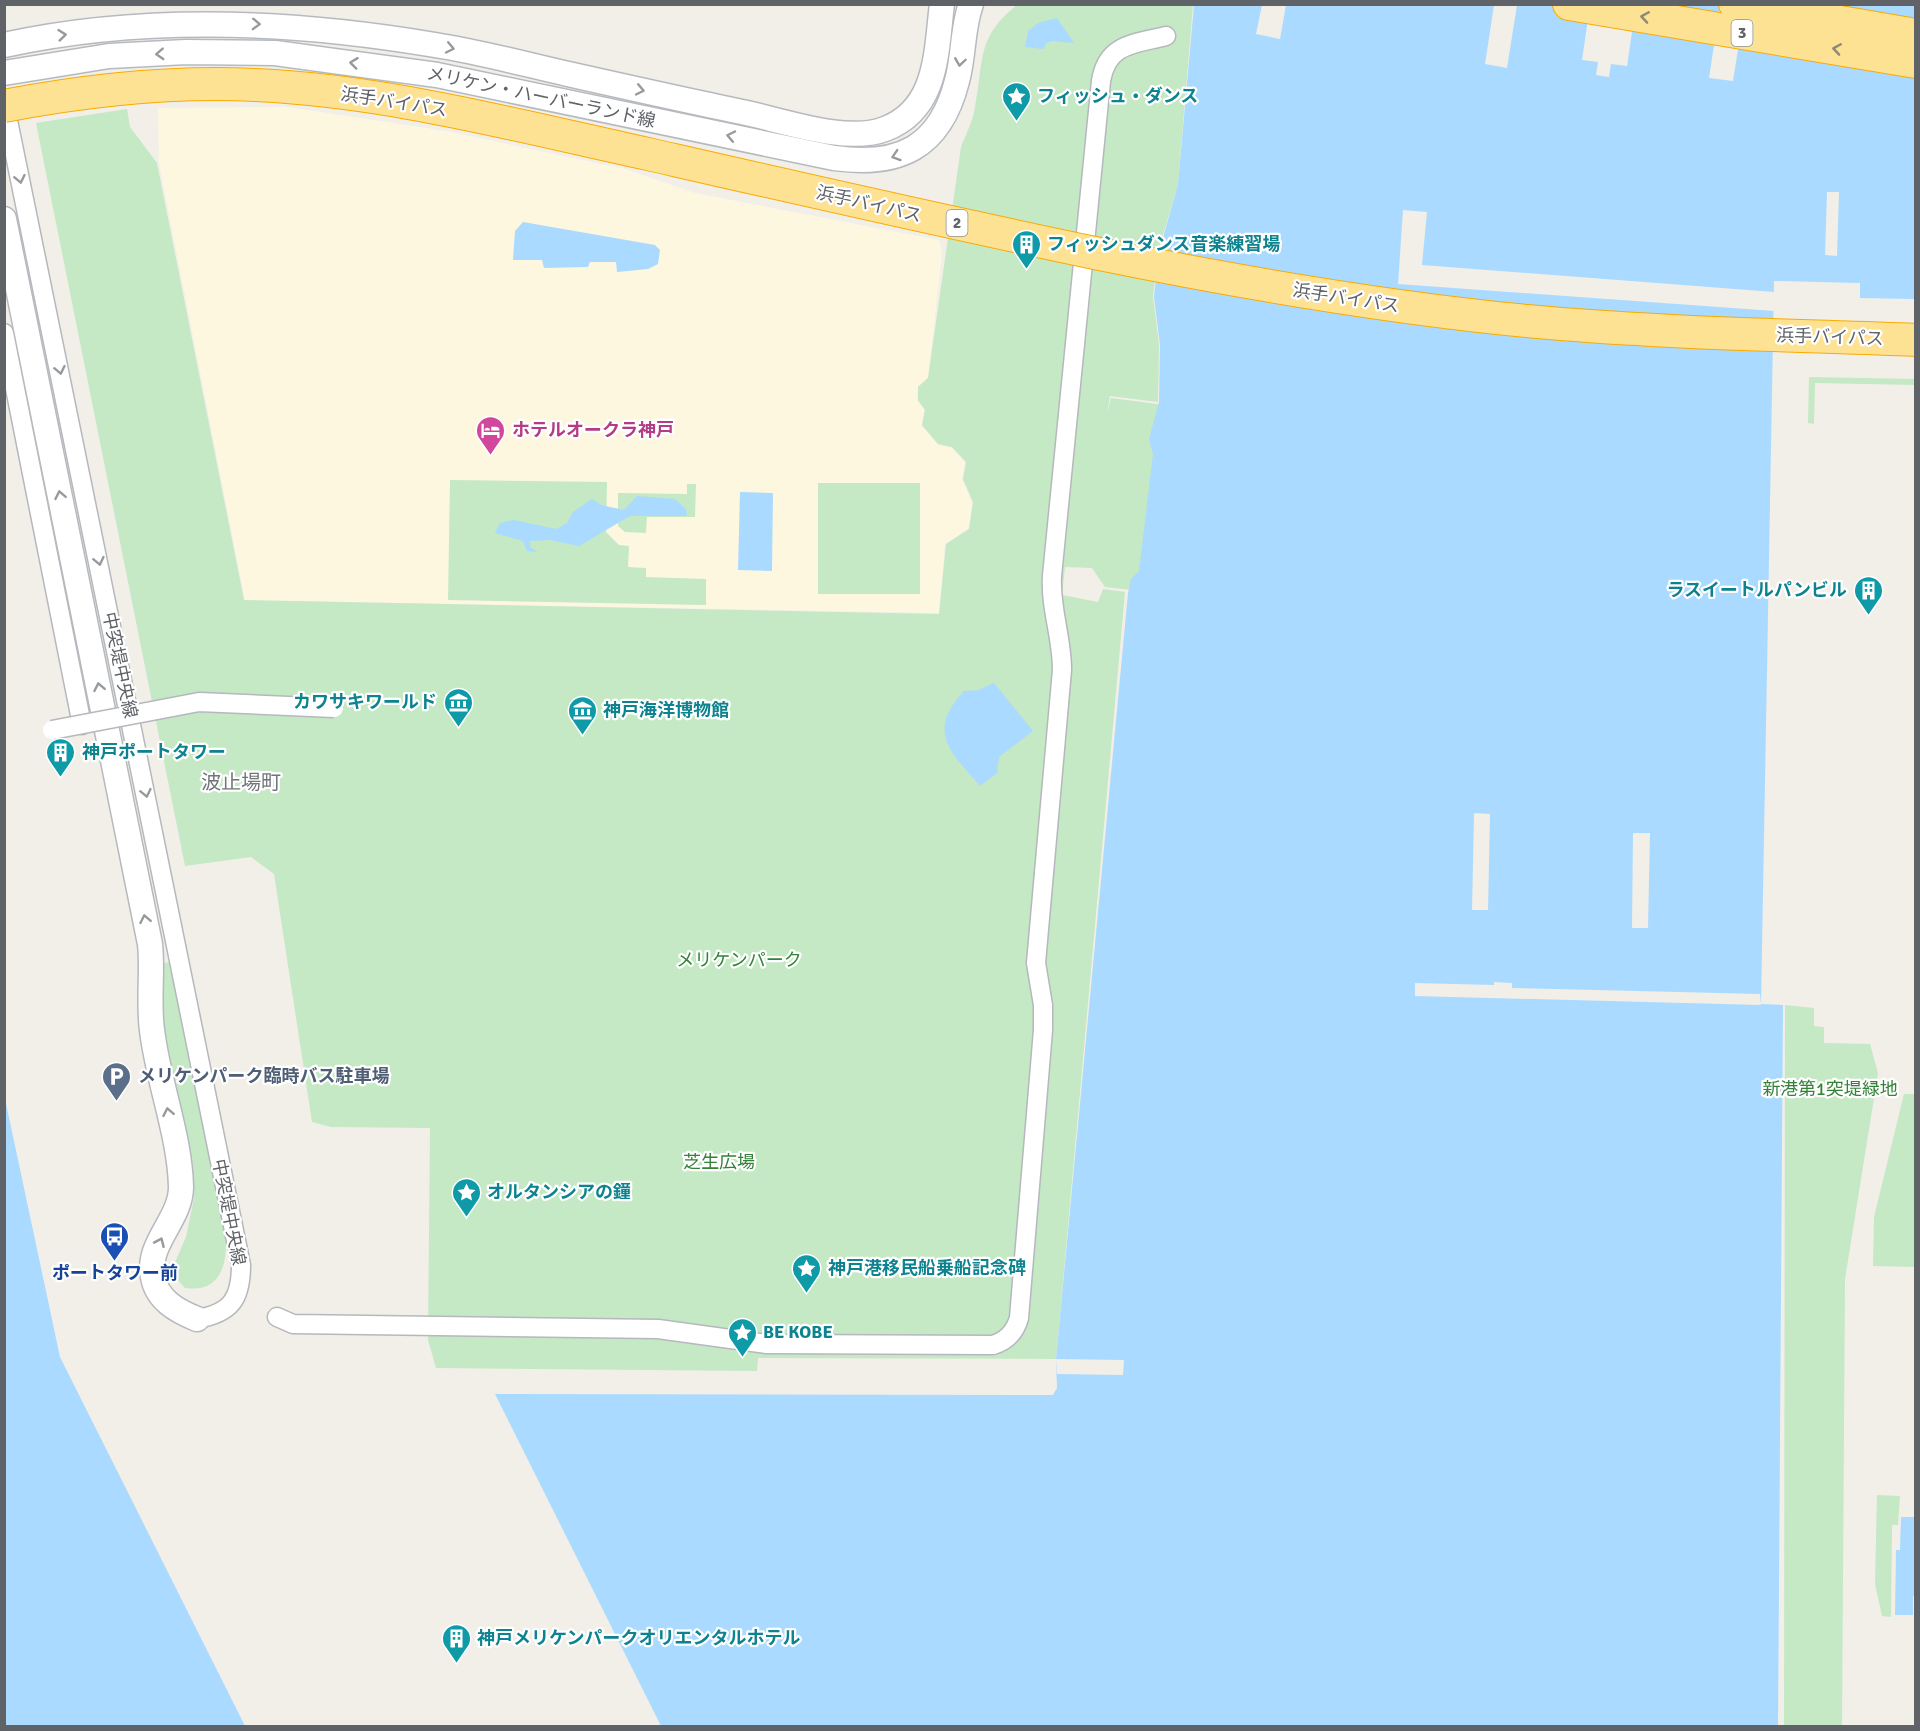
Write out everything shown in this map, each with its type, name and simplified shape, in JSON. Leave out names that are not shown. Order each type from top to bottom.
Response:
[{"type":"highway","name":"3","points":[[1569,4],[1878,42],[1916,33]]},
{"type":"highway","name":"3","points":[[1735,4],[1878,42],[1916,64]]},
{"type":"highway","name":"浜手バイパス","points":[[4,106],[59,95],[150,86],[259,85],[322,91],[489,119],[1082,250],[1318,294],[1503,318],[1625,329],[1916,339]]},
{"type":"highway","name":"浜手バイパス","points":[[4,115],[62,104],[174,94],[261,94],[323,100],[486,128],[1099,262],[1316,303],[1479,324],[1613,336],[1916,348]]},
{"type":"street","name":"メリケン・ハーバーランド線","points":[[4,45],[103,30],[233,23],[272,24],[436,45],[794,123],[860,135],[885,129],[908,116],[924,96],[930,84],[942,4]]},
{"type":"street","name":"メリケン・ハーバーランド線","points":[[4,73],[109,56],[186,52],[275,53],[448,77],[834,158],[873,161],[898,156],[924,142],[948,109],[958,80],[971,4]]},
{"type":"street","points":[[278,1317],[293,1323],[658,1329],[767,1344],[993,1345],[1005,1340],[1014,1331],[1019,1318],[1043,1030],[1044,1005],[1036,963],[1062,669],[1060,640],[1053,606],[1052,576],[1101,81],[1112,54],[1122,47],[1166,36]]},
{"type":"street","points":[[392,68],[397,40]]},
{"type":"street","name":"中突堤中央線","points":[[4,101],[241,1265],[241,1286],[235,1300],[211,1316],[197,1319],[169,1304],[159,1292],[153,1277],[156,1250],[172,1221],[181,1189],[151,1029],[150,944],[4,219]]},
{"type":"street","points":[[788,148],[794,123]]},
{"type":"street","points":[[4,333],[82,724]]},
{"type":"street","points":[[52,730],[199,702],[334,708]]},
{"type":"shaded area","points":[[287,107],[446,131],[625,169],[695,193],[939,240],[942,253],[928,378],[918,386],[917,401],[924,410],[922,426],[938,445],[952,448],[965,462],[962,479],[972,503],[969,528],[945,544],[939,613],[245,600],[159,163],[158,108]]},
{"type":"green space","name":"メリケンパーク","points":[[1017,5],[1193,5],[1178,184],[1158,252],[1153,297],[1159,344],[1158,402],[1110,396],[1107,414],[1111,398],[1172,406],[1150,592],[1105,587],[1092,568],[1065,567],[1062,595],[1098,602],[1103,589],[1125,592],[1056,1359],[758,1358],[757,1371],[436,1368],[428,1340],[430,1128],[331,1127],[312,1122],[274,874],[251,857],[185,866],[36,123],[127,109],[130,127],[157,163],[244,600],[939,614],[946,544],[969,529],[973,502],[963,479],[966,462],[952,447],[938,444],[922,425],[925,410],[918,400],[918,387],[928,378],[961,147],[974,112],[984,51],[994,28]]},
{"type":"green space","points":[[1809,377],[1915,379],[1915,385],[1815,383],[1814,424],[1808,423]]},
{"type":"green space","points":[[450,480],[607,482],[606,532],[619,545],[629,546],[628,567],[646,568],[646,577],[706,579],[706,605],[448,600]]},
{"type":"green space","points":[[818,483],[920,483],[920,594],[818,594]]},
{"type":"green space","points":[[687,484],[696,484],[695,517],[647,517],[646,533],[625,532],[618,526],[618,493],[687,494]]},
{"type":"green space","points":[[170,962],[226,1238],[225,1259],[219,1276],[206,1286],[197,1288],[185,1288],[176,1278],[173,1267],[186,1237],[194,1198],[160,1025],[163,963]]},
{"type":"green space","name":"新港第1突堤緑地","points":[[1785,1005],[1814,1008],[1814,1026],[1824,1027],[1824,1043],[1870,1044],[1878,1073],[1845,1279],[1842,1726],[1784,1726]]},
{"type":"green space","points":[[1904,1094],[1915,1094],[1915,1267],[1873,1266],[1874,1217]]},
{"type":"green space","points":[[1877,1495],[1900,1496],[1898,1525],[1892,1525],[1891,1617],[1882,1616],[1875,1584]]},
{"type":"water","points":[[1194,5],[1915,5],[1915,299],[1860,298],[1860,283],[1774,281],[1761,1004],[1783,1005],[1778,1726],[661,1726],[495,1394],[1053,1395],[1057,1388],[1056,1359],[1128,593],[1131,579],[1139,571],[1153,454],[1149,439],[1159,402],[1160,345],[1154,297],[1159,252],[1178,184]]},
{"type":"water","points":[[1057,18],[1074,43],[1052,41],[1046,43],[1044,49],[1025,47],[1028,31],[1038,23]]},
{"type":"water","points":[[523,222],[655,245],[660,250],[658,264],[648,269],[617,272],[616,262],[590,262],[588,267],[544,268],[542,260],[513,260],[515,231]]},
{"type":"water","points":[[740,492],[773,493],[772,571],[738,570]]},
{"type":"water","points":[[637,496],[675,499],[686,509],[687,516],[630,516],[579,546],[550,540],[530,541],[530,547],[538,552],[527,551],[523,541],[495,533],[500,523],[514,520],[556,529],[567,523],[573,512],[592,499],[601,505],[624,510]]},
{"type":"water","points":[[994,683],[1033,731],[999,757],[997,773],[980,786],[952,751],[944,730],[946,718],[964,691],[978,690]]},
{"type":"water","points":[[4,1094],[60,1357],[245,1726],[5,1726]]},
{"type":"water","points":[[1901,1517],[1915,1517],[1916,1595],[1913,1596],[1913,1615],[1895,1615],[1896,1550],[1900,1550]]},
{"type":"pier","points":[[1262,5],[1286,5],[1280,39],[1256,34]]},
{"type":"pier","points":[[1494,5],[1517,5],[1507,68],[1485,64]]},
{"type":"pier","points":[[1590,5],[1636,5],[1627,66],[1611,64],[1609,77],[1596,75],[1598,62],[1582,60]]},
{"type":"pier","points":[[1720,5],[1745,5],[1733,81],[1709,78]]},
{"type":"pier","points":[[1827,192],[1839,192],[1837,256],[1825,255]]},
{"type":"pier","points":[[1403,210],[1427,212],[1422,265],[1774,292],[1774,311],[1398,284]]},
{"type":"pier","points":[[1474,813],[1490,814],[1488,910],[1472,910]]},
{"type":"pier","points":[[1633,833],[1650,833],[1648,928],[1632,928]]},
{"type":"pier","points":[[1494,982],[1512,983],[1512,988],[1760,994],[1761,1005],[1415,996],[1415,983],[1494,985]]},
{"type":"pier","points":[[1056,1359],[1124,1360],[1123,1375],[1057,1374]]},
{"type":"place","name":"フィッシュ・ダンス","points":[[1016,122]]},
{"type":"place","name":"フィッシュダンス音楽練習場","points":[[1026,270]]},
{"type":"place","name":"ホテルオークラ神戸","points":[[491,456]]},
{"type":"place","name":"ラスイートルパンビル","points":[[1868,616]]},
{"type":"place","name":"カワサキワールド","points":[[458,728]]},
{"type":"place","name":"神戸海洋博物館","points":[[582,736]]},
{"type":"place","name":"神戸ポートタワー","points":[[61,778]]},
{"type":"place","name":"メリケンパーク臨時バス駐車場","points":[[117,1102]]},
{"type":"place","name":"オルタンシアの鐘","points":[[466,1218]]},
{"type":"place","name":"ポートタワー前","points":[[115,1262]]},
{"type":"place","name":"神戸港移民船乗船記念碑","points":[[807,1294]]},
{"type":"place","name":"BE KOBE","points":[[742,1358]]},
{"type":"place","name":"神戸メリケンパークオリエンタルホテル","points":[[456,1664]]},
{"type":"district","name":"波止場町","points":[[241,782]]},
{"type":"park label","name":"芝生広場","points":[[719,1162]]}]
